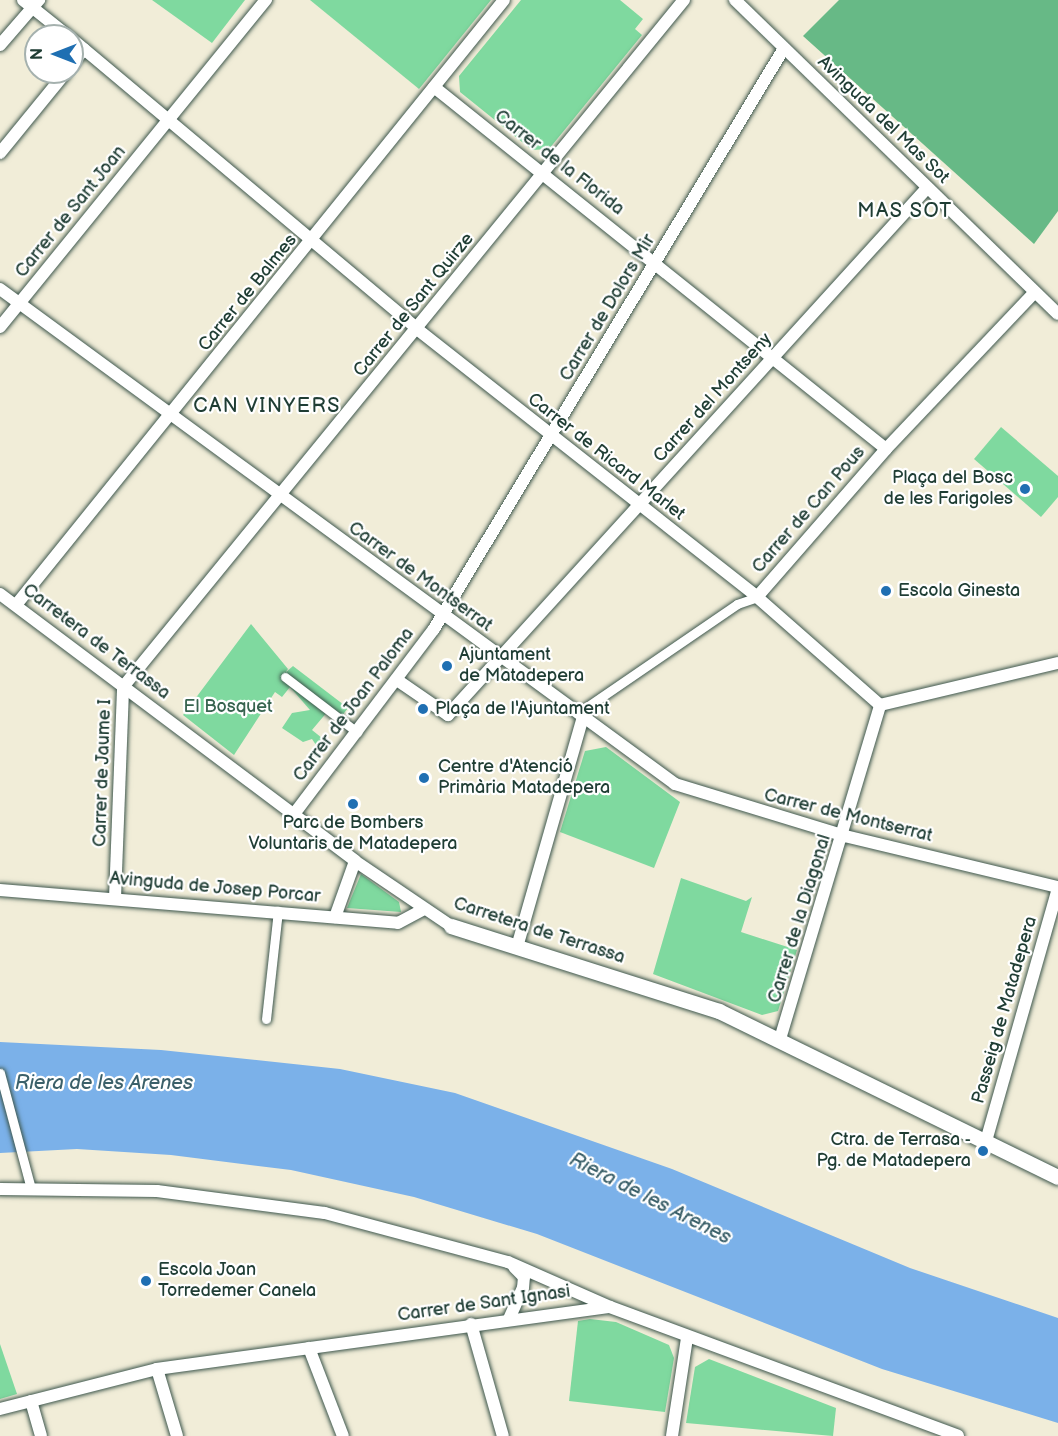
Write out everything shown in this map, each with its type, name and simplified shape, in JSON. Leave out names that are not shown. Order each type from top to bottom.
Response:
[{"type":"street","name":"Carrer de Sant Joan","points":[[0,327],[266,0]]},
{"type":"street","name":"Carrer de Balmes","points":[[16,605],[313,243],[504,0]]},
{"type":"street","name":"Carrer de Sant Quirze","points":[[123,687],[282,497],[684,0]]},
{"type":"street","name":"Avinguda del Mas Sot","points":[[735,0],[1058,314]]},
{"type":"street","points":[[0,45],[32,3],[55,24]]},
{"type":"street","name":"Carrer de Dolors Mir","points":[[442,616],[784,48]]},
{"type":"street","name":"Carrer de Ricard Marlet","points":[[84,49],[417,329],[550,437],[757,597],[880,705]]},
{"type":"street","points":[[0,153],[56,84]]},
{"type":"street","name":"Carrer de la Florida","points":[[434,87],[886,449]]},
{"type":"street","name":"Carrer del Montseny","points":[[502,659],[927,188]]},
{"type":"street","name":"Carrer de Montserrat","points":[[0,289],[442,616],[694,794],[845,836],[1058,888]]},
{"type":"street","name":"Carrer de Can Pous","points":[[580,715],[737,604],[757,597],[886,449],[1035,292]]},
{"type":"street","name":"Carretera de Terrassa","points":[[0,594],[355,861],[422,910],[450,926],[678,995],[780,1039],[1058,1177]]},
{"type":"street","name":"Carrer de Joan Paloma","points":[[294,814],[397,680],[442,616]]},
{"type":"street","points":[[397,680],[448,715],[502,659]]},
{"type":"street","points":[[880,705],[1058,663]]},
{"type":"street","points":[[285,677],[357,732]]},
{"type":"street","name":"Carrer de Jaume I","points":[[115,898],[123,687]]},
{"type":"street","name":"Carrer de la Diagonal","points":[[780,1039],[845,836],[880,705]]},
{"type":"street","points":[[517,947],[580,715]]},
{"type":"street","points":[[335,916],[355,861]]},
{"type":"street","name":"Passeig de Matadepera","points":[[986,1141],[1058,888]]},
{"type":"street","name":"Avinguda de Josep Porcar","points":[[0,890],[403,923],[422,910]]},
{"type":"street","points":[[266,1019],[278,911]]},
{"type":"street","points":[[0,1072],[31,1189]]},
{"type":"street","points":[[0,1189],[157,1191],[249,1200],[388,1227],[508,1262],[610,1307]]},
{"type":"street","points":[[508,1262],[524,1277],[509,1318]]},
{"type":"street","name":"Carrer de Sant Ignasi","points":[[0,1409],[157,1369],[509,1318],[610,1307],[687,1338],[958,1436]]},
{"type":"street","points":[[471,1324],[503,1436]]},
{"type":"street","points":[[672,1436],[687,1338]]},
{"type":"street","points":[[309,1348],[343,1436]]},
{"type":"street","points":[[157,1369],[177,1436]]},
{"type":"street","points":[[31,1401],[41,1436]]},
{"type":"green space","points":[[152,0],[245,0],[212,43]]},
{"type":"green space","points":[[310,0],[491,0],[419,89]]},
{"type":"green space","points":[[521,0],[620,0],[643,19],[635,29],[642,35],[549,149],[532,150],[460,92],[459,76]]},
{"type":"green space","points":[[839,0],[1058,0],[1058,211],[1034,244],[803,36]]},
{"type":"green space","points":[[1001,427],[1058,476],[1058,497],[1041,517],[974,459]]},
{"type":"green space","name":"El Bosquet","points":[[251,624],[288,669],[285,673],[293,666],[348,708],[341,717],[328,711],[312,730],[327,742],[320,751],[312,739],[303,742],[282,728],[292,713],[310,710],[290,687],[282,697],[275,692],[234,755],[183,715]]},
{"type":"green space","points":[[606,747],[680,802],[654,868],[560,832],[585,751]]},
{"type":"green space","points":[[361,874],[399,902],[401,912],[347,908]]},
{"type":"green space","points":[[681,878],[746,901],[752,897],[741,932],[797,950],[778,1011],[762,1015],[653,974]]},
{"type":"green space","points":[[590,1319],[616,1322],[669,1345],[674,1358],[665,1412],[569,1401],[578,1321]]},
{"type":"green space","points":[[0,1344],[17,1394],[0,1399]]},
{"type":"green space","points":[[709,1359],[836,1408],[833,1436],[686,1423],[695,1367]]},
{"type":"water","name":"Riera de les Arenes","points":[[0,1042],[161,1050],[340,1069],[455,1093],[672,1169],[910,1268],[1058,1318],[1058,1423],[882,1369],[537,1234],[414,1197],[291,1170],[171,1155],[77,1149],[0,1153]]},
{"type":"place","name":"Plaça del Bosc de les Farigoles","points":[[1025,489]]},
{"type":"place","name":"Escola Ginesta","points":[[886,591]]},
{"type":"place","name":"Ajuntament de Matadepera","points":[[447,666]]},
{"type":"place","name":"Plaça de l'Ajuntament","points":[[423,709]]},
{"type":"place","name":"Centre d'Atenció Primària Matadepera","points":[[424,778]]},
{"type":"place","name":"Parc de Bombers Voluntaris de Matadepera","points":[[353,804]]},
{"type":"place","name":"Ctra. de Terrasa - Pg. de Matadepera","points":[[983,1151]]},
{"type":"place","name":"Escola Joan Torredemer Canela","points":[[146,1281]]},
{"type":"district","name":"MAS SOT","points":[[905,211]]},
{"type":"district","name":"CAN VINYERS","points":[[267,406]]}]
